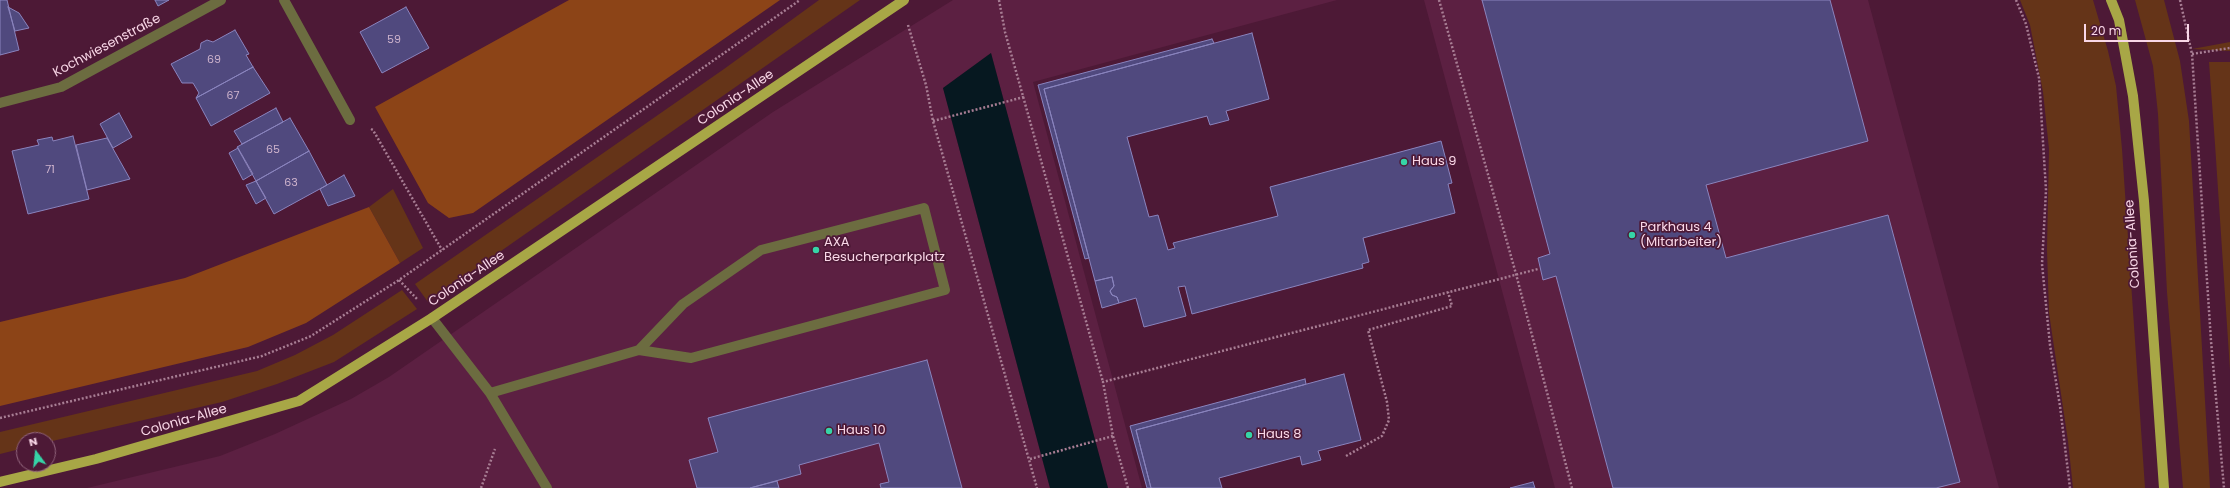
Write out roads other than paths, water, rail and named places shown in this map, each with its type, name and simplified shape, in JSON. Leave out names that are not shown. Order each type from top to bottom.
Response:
[{"type":"main road","name":"Colonia-Allee","points":[[2111,0],[2119,20],[2133,96],[2144,201],[2164,488]]},
{"type":"main road","name":"Colonia-Allee","points":[[0,482],[96,459],[299,401],[432,318],[903,1]]},
{"type":"street","name":"Kochwiesenstraße","points":[[0,103],[61,87],[221,0]]},
{"type":"street","points":[[284,0],[350,120]]},
{"type":"street","points":[[490,393],[639,350],[691,358],[945,290],[924,208],[761,250],[683,304],[639,350]]},
{"type":"street","points":[[432,318],[490,393],[547,488]]},
{"type":"water","points":[[991,53],[1108,488],[1050,488],[943,88]]},
{"type":"place","name":"Haus 9","points":[[1404,162]]},
{"type":"place","name":"Parkhaus 4 (Mitarbeiter)","points":[[1632,235]]},
{"type":"place","name":"AXA Besucherparkplatz","points":[[816,250]]},
{"type":"place","name":"Haus 10","points":[[829,431]]},
{"type":"place","name":"Haus 8","points":[[1249,435]]}]
